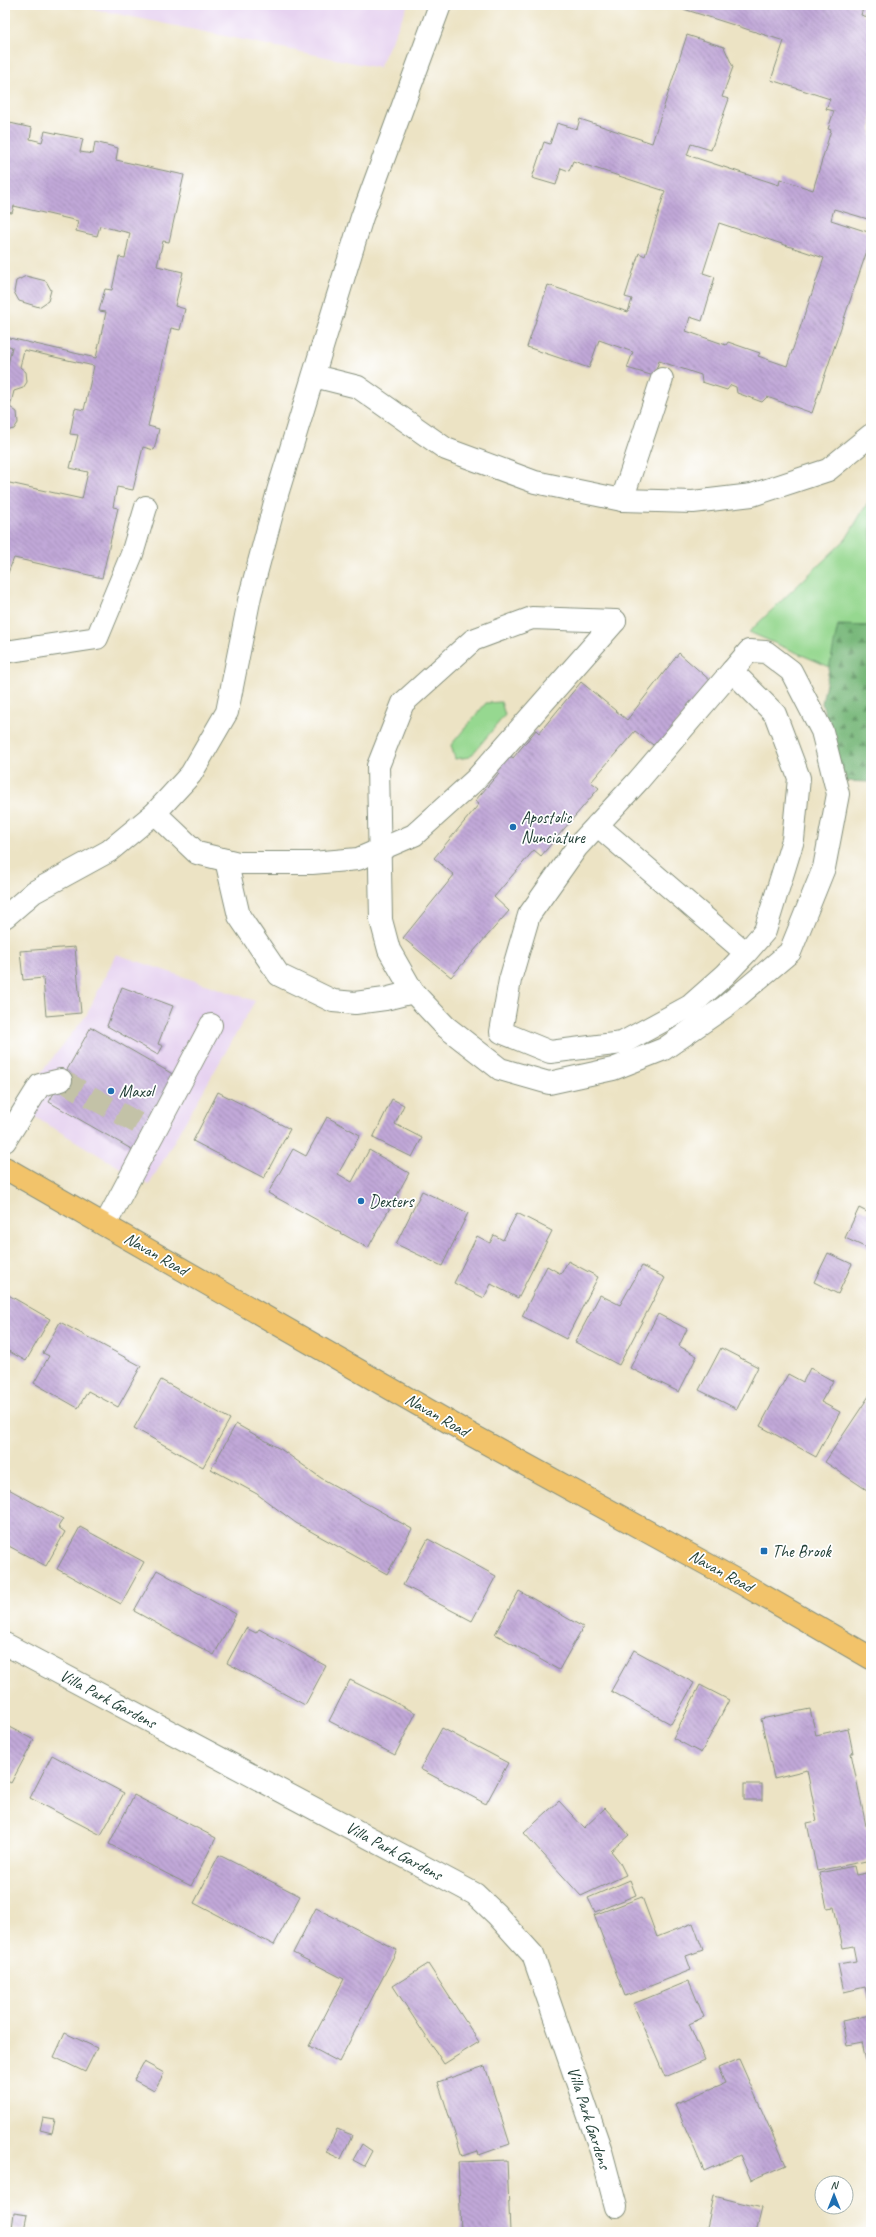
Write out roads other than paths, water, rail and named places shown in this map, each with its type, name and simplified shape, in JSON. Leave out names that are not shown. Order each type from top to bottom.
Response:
[{"type":"main road","name":"Navan Road","points":[[5,1168],[468,1433],[723,1572],[871,1658]]},
{"type":"street","points":[[5,917],[34,892],[109,851],[155,813],[191,774],[227,712],[250,596],[278,492],[362,217],[440,5]]},
{"type":"street","points":[[314,376],[358,387],[446,449],[535,482],[622,500],[693,502],[752,495],[828,470],[871,435]]},
{"type":"street","points":[[622,500],[662,379]]},
{"type":"street","points":[[5,652],[97,638],[132,554],[146,507]]},
{"type":"street","points":[[155,813],[197,853],[238,863],[312,863],[358,859],[378,850],[414,835],[475,780],[615,621],[532,618],[473,640],[403,703],[378,766],[378,850],[381,920],[390,950],[413,992],[446,1027],[500,1069],[549,1083],[613,1069],[664,1049],[726,1006],[790,952],[824,868],[838,794],[822,731],[791,671],[766,652],[749,651],[598,825],[577,847],[529,915],[510,980],[501,1032],[550,1052],[622,1043],[690,1006],[725,975],[765,931],[793,840],[799,778],[775,714],[732,671]]},
{"type":"street","points":[[598,825],[746,953]]},
{"type":"street","points":[[226,860],[239,916],[279,975],[333,1001],[355,1003],[413,992]]},
{"type":"street","points":[[105,1225],[147,1136],[211,1025]]},
{"type":"street","points":[[5,1141],[40,1085],[61,1080]]},
{"type":"street","name":"Villa Park Gardens","points":[[5,1644],[475,1894],[496,1914],[533,1955],[601,2151],[616,2207]]},
{"type":"tunnel","points":[[61,1080],[146,1128]]},
{"type":"place","name":"Apostolic Nunciature","points":[[513,827]]},
{"type":"place","name":"Maxol","points":[[111,1091]]},
{"type":"place","name":"Dexters","points":[[361,1201]]},
{"type":"place","name":"The Brook","points":[[764,1551]]}]
